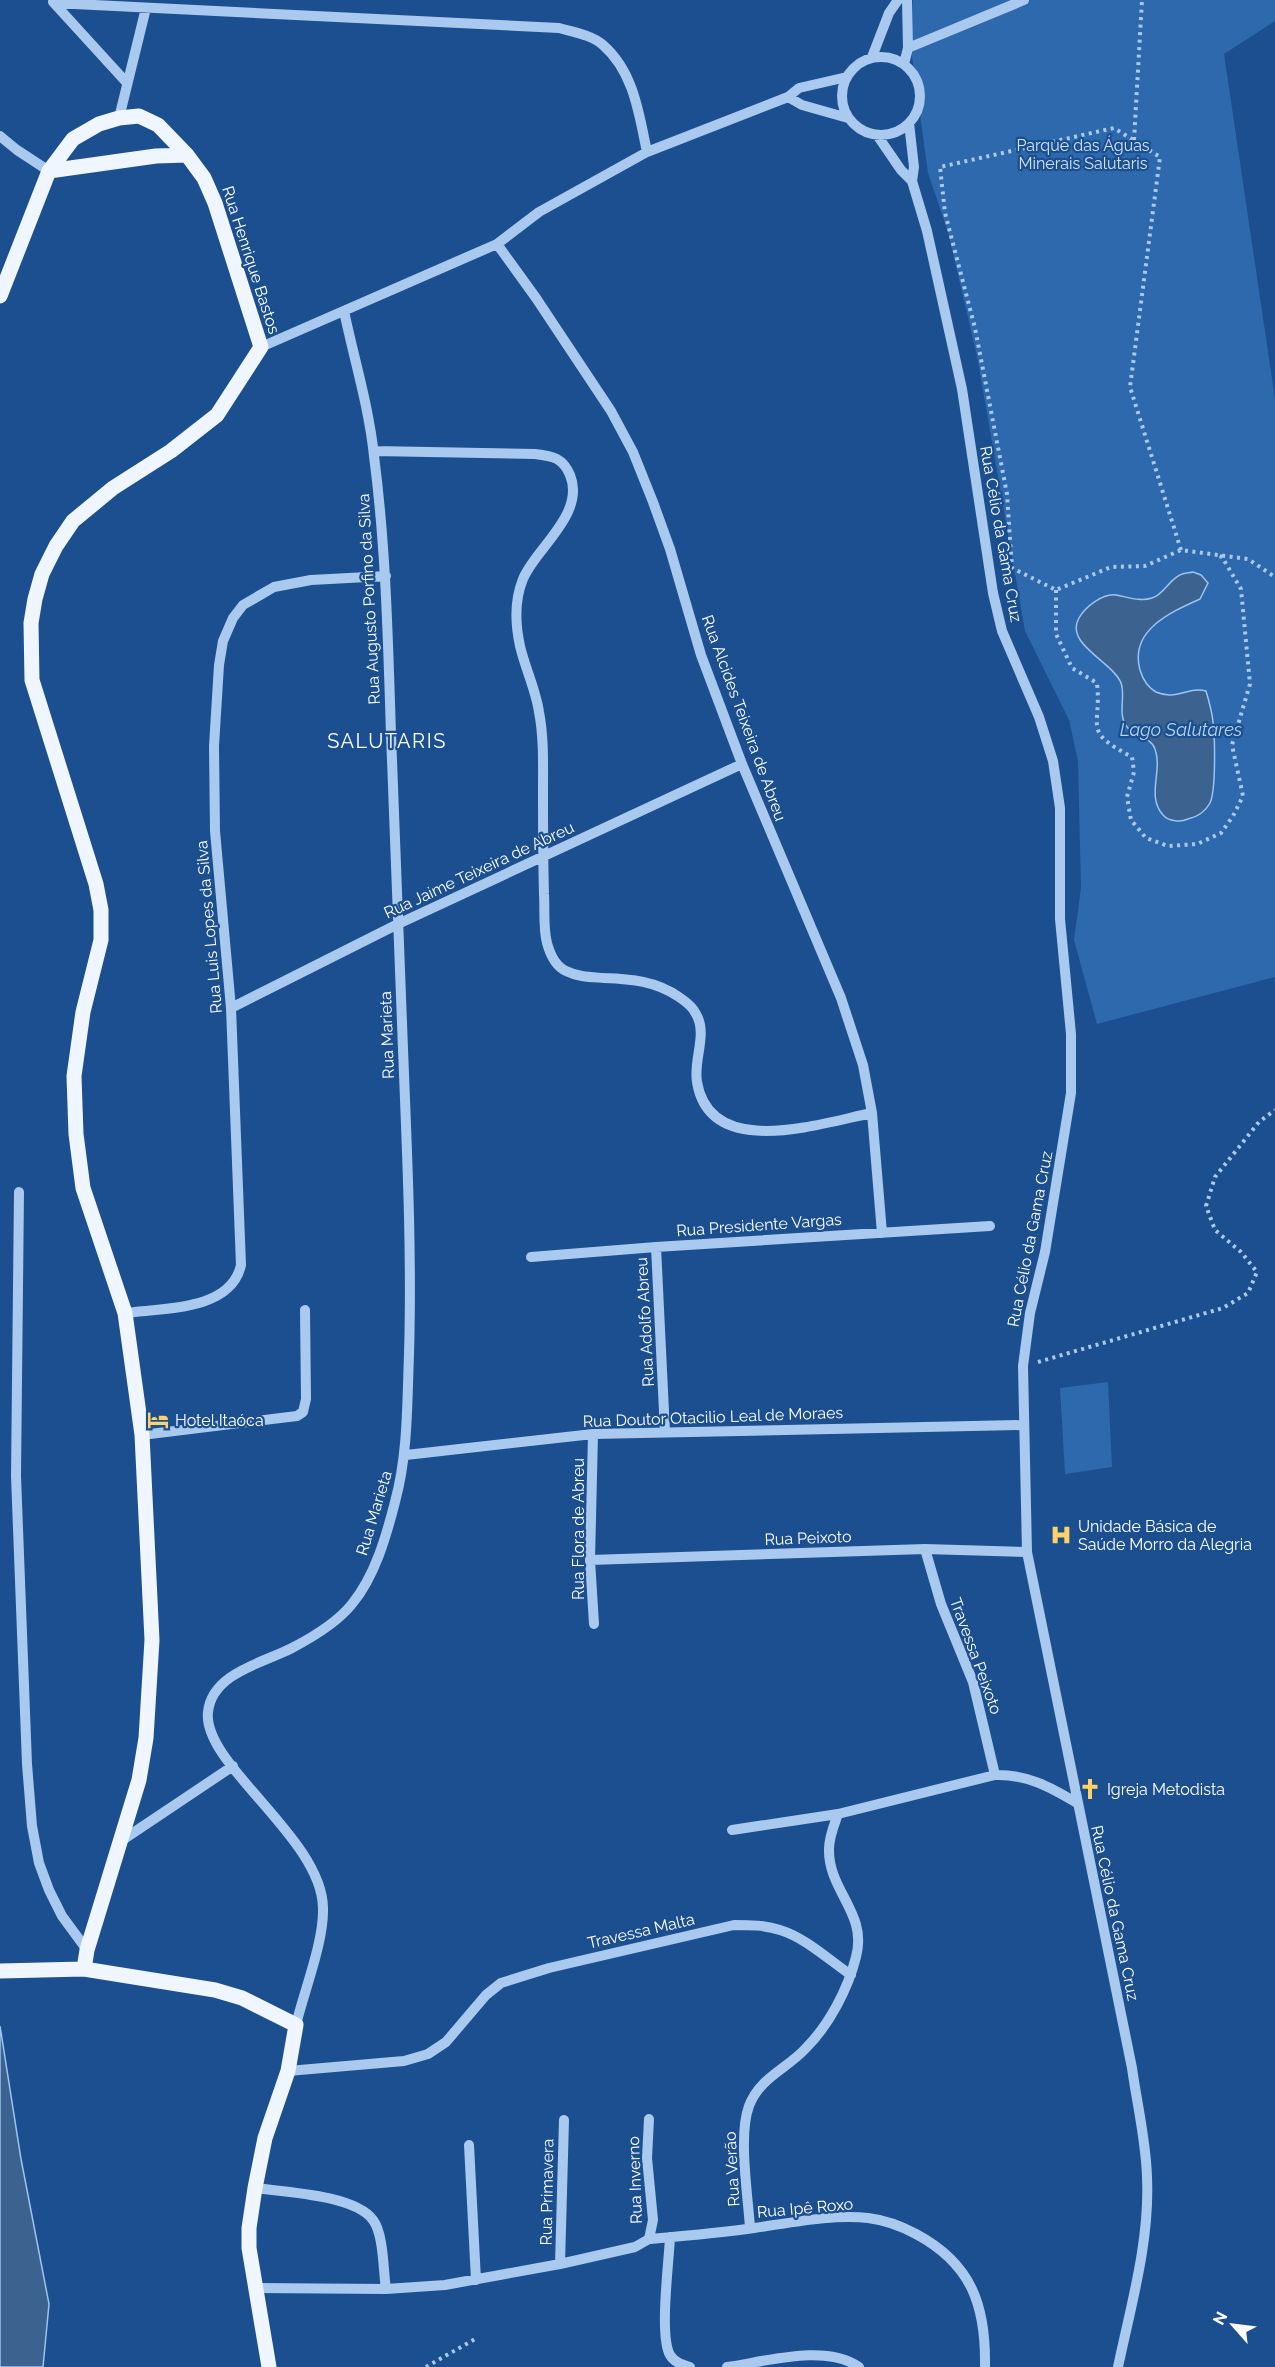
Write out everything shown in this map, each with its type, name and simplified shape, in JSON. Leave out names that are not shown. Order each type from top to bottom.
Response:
[{"type":"main road","name":"Rua Henrique Bastos","points":[[119,118],[139,116],[158,125],[187,155],[204,178],[215,203],[261,347]]},
{"type":"main road","points":[[0,296],[49,171],[73,139],[99,124],[119,118]]},
{"type":"main road","points":[[49,171],[156,156],[187,155]]},
{"type":"main road","points":[[84,1969],[87,1950],[139,1780],[150,1690],[152,1620],[142,1435],[125,1313],[83,1188],[76,1134],[74,1076],[86,1001],[101,940],[101,910],[96,884],[32,680],[31,640],[34,599],[42,574],[56,546],[73,521],[113,488],[171,451],[217,415],[261,347]]},
{"type":"main road","points":[[0,1971],[84,1969],[215,1990],[242,1998],[296,2025],[288,2071],[266,2138],[249,2228],[249,2248],[269,2367]]},
{"type":"street","points":[[872,57],[890,13],[898,0]]},
{"type":"street","points":[[904,64],[908,48],[908,0]]},
{"type":"street","points":[[908,48],[1024,0]]},
{"type":"street","points":[[52,2],[559,28],[582,34],[602,44],[621,66],[635,93],[647,152]]},
{"type":"street","points":[[52,2],[128,83]]},
{"type":"street","points":[[119,118],[146,8]]},
{"type":"street","points":[[884,56],[904,64],[912,71],[920,92],[920,103],[909,123],[890,134],[877,135],[858,128],[848,118],[842,99],[843,88],[853,68],[872,57],[884,56]]},
{"type":"street","points":[[261,347],[497,244],[539,212],[647,152],[788,97],[799,88],[847,77]]},
{"type":"street","points":[[788,97],[802,105],[848,118]]},
{"type":"street","name":"Rua Célio da Gama Cruz","points":[[909,123],[914,166],[912,181],[930,242],[962,389],[993,593],[1002,631],[1039,717],[1053,761],[1060,808],[1060,919],[1071,1034],[1071,1093],[1045,1252],[1030,1313],[1023,1366],[1023,1425],[1028,1552],[1132,2068],[1148,2177],[1141,2257],[1118,2367]]},
{"type":"street","points":[[877,135],[901,170],[912,181]]},
{"type":"street","points":[[0,136],[49,171]]},
{"type":"street","name":"Rua Alcides Teixeira de Abreu","points":[[497,244],[536,297],[611,411],[633,452],[667,540],[701,655],[742,764],[841,998],[864,1065],[872,1113],[882,1233]]},
{"type":"street","name":"Rua Augusto Porfino da Silva","points":[[344,311],[374,451],[386,576],[398,924]]},
{"type":"street","points":[[374,451],[543,455],[560,460],[572,480],[572,496],[566,516],[548,546],[525,575],[519,591],[515,614],[520,647],[539,712],[543,765],[546,940],[552,958],[564,970],[582,977],[650,982],[669,990],[685,1001],[697,1015],[701,1035],[697,1080],[702,1100],[714,1116],[733,1127],[757,1131],[785,1130],[872,1113]]},
{"type":"street","name":"Rua Luis Lopes da Silva","points":[[125,1313],[203,1303],[219,1296],[229,1288],[239,1273],[242,1256],[231,1008],[215,831],[214,746],[219,665],[224,641],[234,618],[243,605],[274,587],[311,580],[386,576]]},
{"type":"street","name":"Rua Jaime Teixeira de Abreu","points":[[231,1008],[398,924],[742,764]]},
{"type":"street","name":"Rua Marieta","points":[[296,2025],[322,1919],[320,1886],[308,1862],[287,1831],[220,1750],[211,1734],[207,1716],[211,1699],[222,1684],[236,1674],[295,1646],[331,1624],[352,1605],[384,1544],[405,1455],[411,1294],[398,924]]},
{"type":"street","points":[[19,1192],[16,1476],[27,1764],[32,1826],[39,1863],[49,1890],[62,1916],[87,1950]]},
{"type":"street","name":"Rua Presidente Vargas","points":[[531,1257],[990,1226]]},
{"type":"street","name":"Rua Adolfo Abreu","points":[[656,1247],[665,1432]]},
{"type":"street","points":[[142,1435],[297,1416],[303,1412],[306,1398],[305,1310]]},
{"type":"street","name":"Rua Doutor Otacilio Leal de Moraes","points":[[405,1455],[593,1434],[1023,1425]]},
{"type":"street","name":"Rua Flora de Abreu","points":[[593,1434],[590,1560],[594,1624]]},
{"type":"street","name":"Rua Peixoto","points":[[590,1560],[925,1549],[1028,1552]]},
{"type":"street","name":"Travessa Peixoto","points":[[925,1549],[941,1604],[973,1682],[995,1774]]},
{"type":"street","points":[[121,1841],[233,1766]]},
{"type":"street","points":[[732,1830],[838,1814],[995,1774],[1029,1778],[1048,1785],[1077,1803]]},
{"type":"street","points":[[838,1814],[831,1834],[829,1850],[831,1869],[839,1890],[856,1919],[859,1935],[857,1955],[850,1975]]},
{"type":"street","name":"Travessa Malta","points":[[288,2071],[404,2061],[428,2054],[446,2042],[486,1995],[501,1983],[549,1968],[734,1925],[761,1925],[782,1930],[805,1943],[850,1975]]},
{"type":"street","name":"Rua Verão","points":[[750,2228],[745,2121],[749,2105],[768,2078],[805,2049],[826,2024],[850,1975]]},
{"type":"street","name":"Rua Inverno","points":[[649,2119],[647,2158],[653,2220],[650,2239]]},
{"type":"street","name":"Rua Primavera","points":[[560,2264],[564,2120]]},
{"type":"street","points":[[469,2145],[476,2280]]},
{"type":"street","points":[[255,2188],[341,2201],[364,2212],[374,2222],[380,2238],[386,2289]]},
{"type":"street","name":"Rua Ipê Roxo","points":[[255,2288],[386,2289],[445,2285],[560,2264],[635,2247],[650,2239],[822,2219],[868,2218],[898,2225],[936,2245],[956,2264],[971,2287],[981,2313],[985,2367]]},
{"type":"street","points":[[670,2237],[667,2348],[675,2361],[690,2367]]},
{"type":"street","points":[[727,2367],[786,2357],[819,2356],[837,2357],[852,2362],[858,2367]]},
{"type":"path","points":[[1134,141],[1142,0]]},
{"type":"path","points":[[1181,550],[1130,387],[1160,157],[1114,128],[940,167],[945,213],[975,328],[1007,494],[1012,568],[1056,590],[1111,567],[1145,566],[1181,550],[1248,559],[1275,577]]},
{"type":"path","points":[[1056,590],[1056,634],[1072,668],[1097,683],[1099,698],[1095,714],[1097,731],[1110,746],[1132,757],[1134,772],[1126,797],[1131,820],[1146,838],[1168,846],[1197,844],[1221,833],[1243,796],[1232,745],[1250,684],[1241,589],[1222,557],[1181,550]]},
{"type":"path","points":[[1023,1366],[1222,1308],[1248,1293],[1257,1272],[1241,1252],[1215,1230],[1206,1206],[1215,1177],[1259,1122],[1275,1110]]},
{"type":"path","points":[[426,2367],[475,2339]]},
{"type":"green space","name":"Parque das Águas Minerais Salutaris","points":[[913,0],[1275,0],[1275,21],[1224,54],[1275,399],[1275,977],[1097,1024],[1074,940],[1081,888],[1078,761],[1069,720],[1025,631],[977,356],[948,232],[928,173],[911,49]]},
{"type":"green space","points":[[1108,1382],[1112,1467],[1065,1474],[1060,1388]]},
{"type":"water","name":"Lago Salutares","points":[[1193,572],[1201,575],[1208,583],[1200,599],[1155,624],[1141,644],[1138,656],[1142,677],[1153,690],[1170,695],[1193,690],[1206,691],[1211,710],[1214,730],[1214,764],[1210,803],[1198,815],[1175,821],[1168,819],[1158,808],[1155,792],[1157,757],[1153,745],[1127,727],[1122,711],[1121,683],[1116,675],[1084,644],[1078,636],[1076,627],[1082,614],[1100,598],[1116,595],[1138,599],[1152,598],[1176,577]]},
{"type":"water","points":[[0,2026],[21,2159],[49,2304],[43,2367],[0,2367]]},
{"type":"place","name":"Hotel Itaóca","points":[[158,1420]]},
{"type":"place","name":"Unidade Básica de Saúde Morro da Alegria","points":[[1061,1535]]},
{"type":"place","name":"Igreja Metodista","points":[[1090,1789]]},
{"type":"district","name":"SALUTARIS","points":[[387,741]]}]
